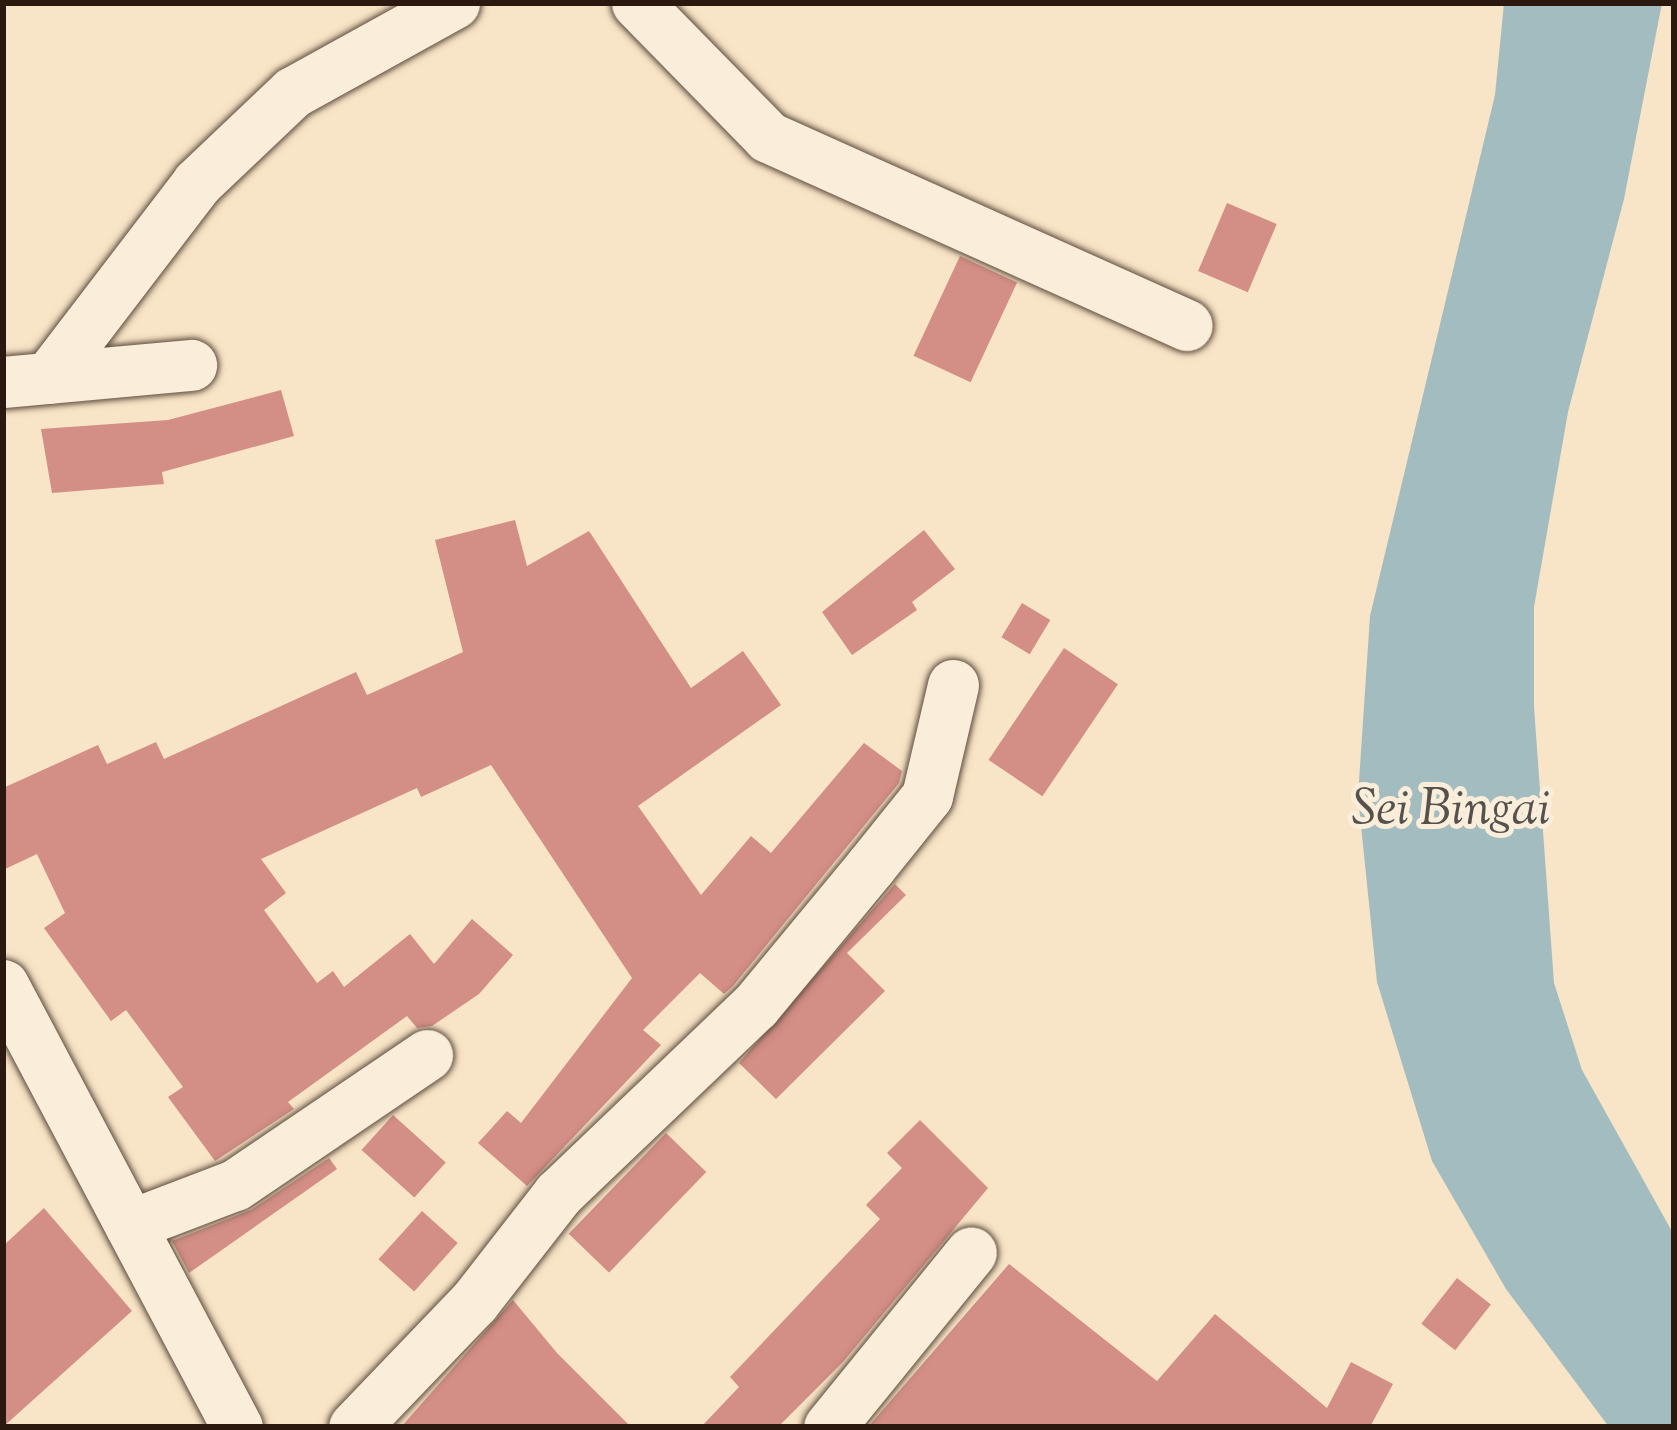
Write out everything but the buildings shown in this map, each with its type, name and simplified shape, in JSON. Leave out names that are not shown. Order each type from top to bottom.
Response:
[{"type":"street","points":[[26,380],[197,183],[293,92],[454,3]]},
{"type":"street","points":[[637,3],[768,136],[1186,325]]},
{"type":"street","points":[[26,380],[191,365]]},
{"type":"street","points":[[354,1427],[474,1302],[558,1194],[755,1006],[884,850],[927,796],[953,685]]},
{"type":"street","points":[[3,986],[237,1427]]},
{"type":"street","points":[[130,1225],[235,1185],[427,1055]]},
{"type":"street","points":[[830,1427],[971,1252]]},
{"type":"water","name":"Sei Bingai","points":[[1504,3],[1662,3],[1624,199],[1568,412],[1534,607],[1534,707],[1554,983],[1582,1070],[1674,1235],[1674,1427],[1609,1427],[1506,1289],[1432,1161],[1377,982],[1358,796],[1370,616],[1495,95]]}]
